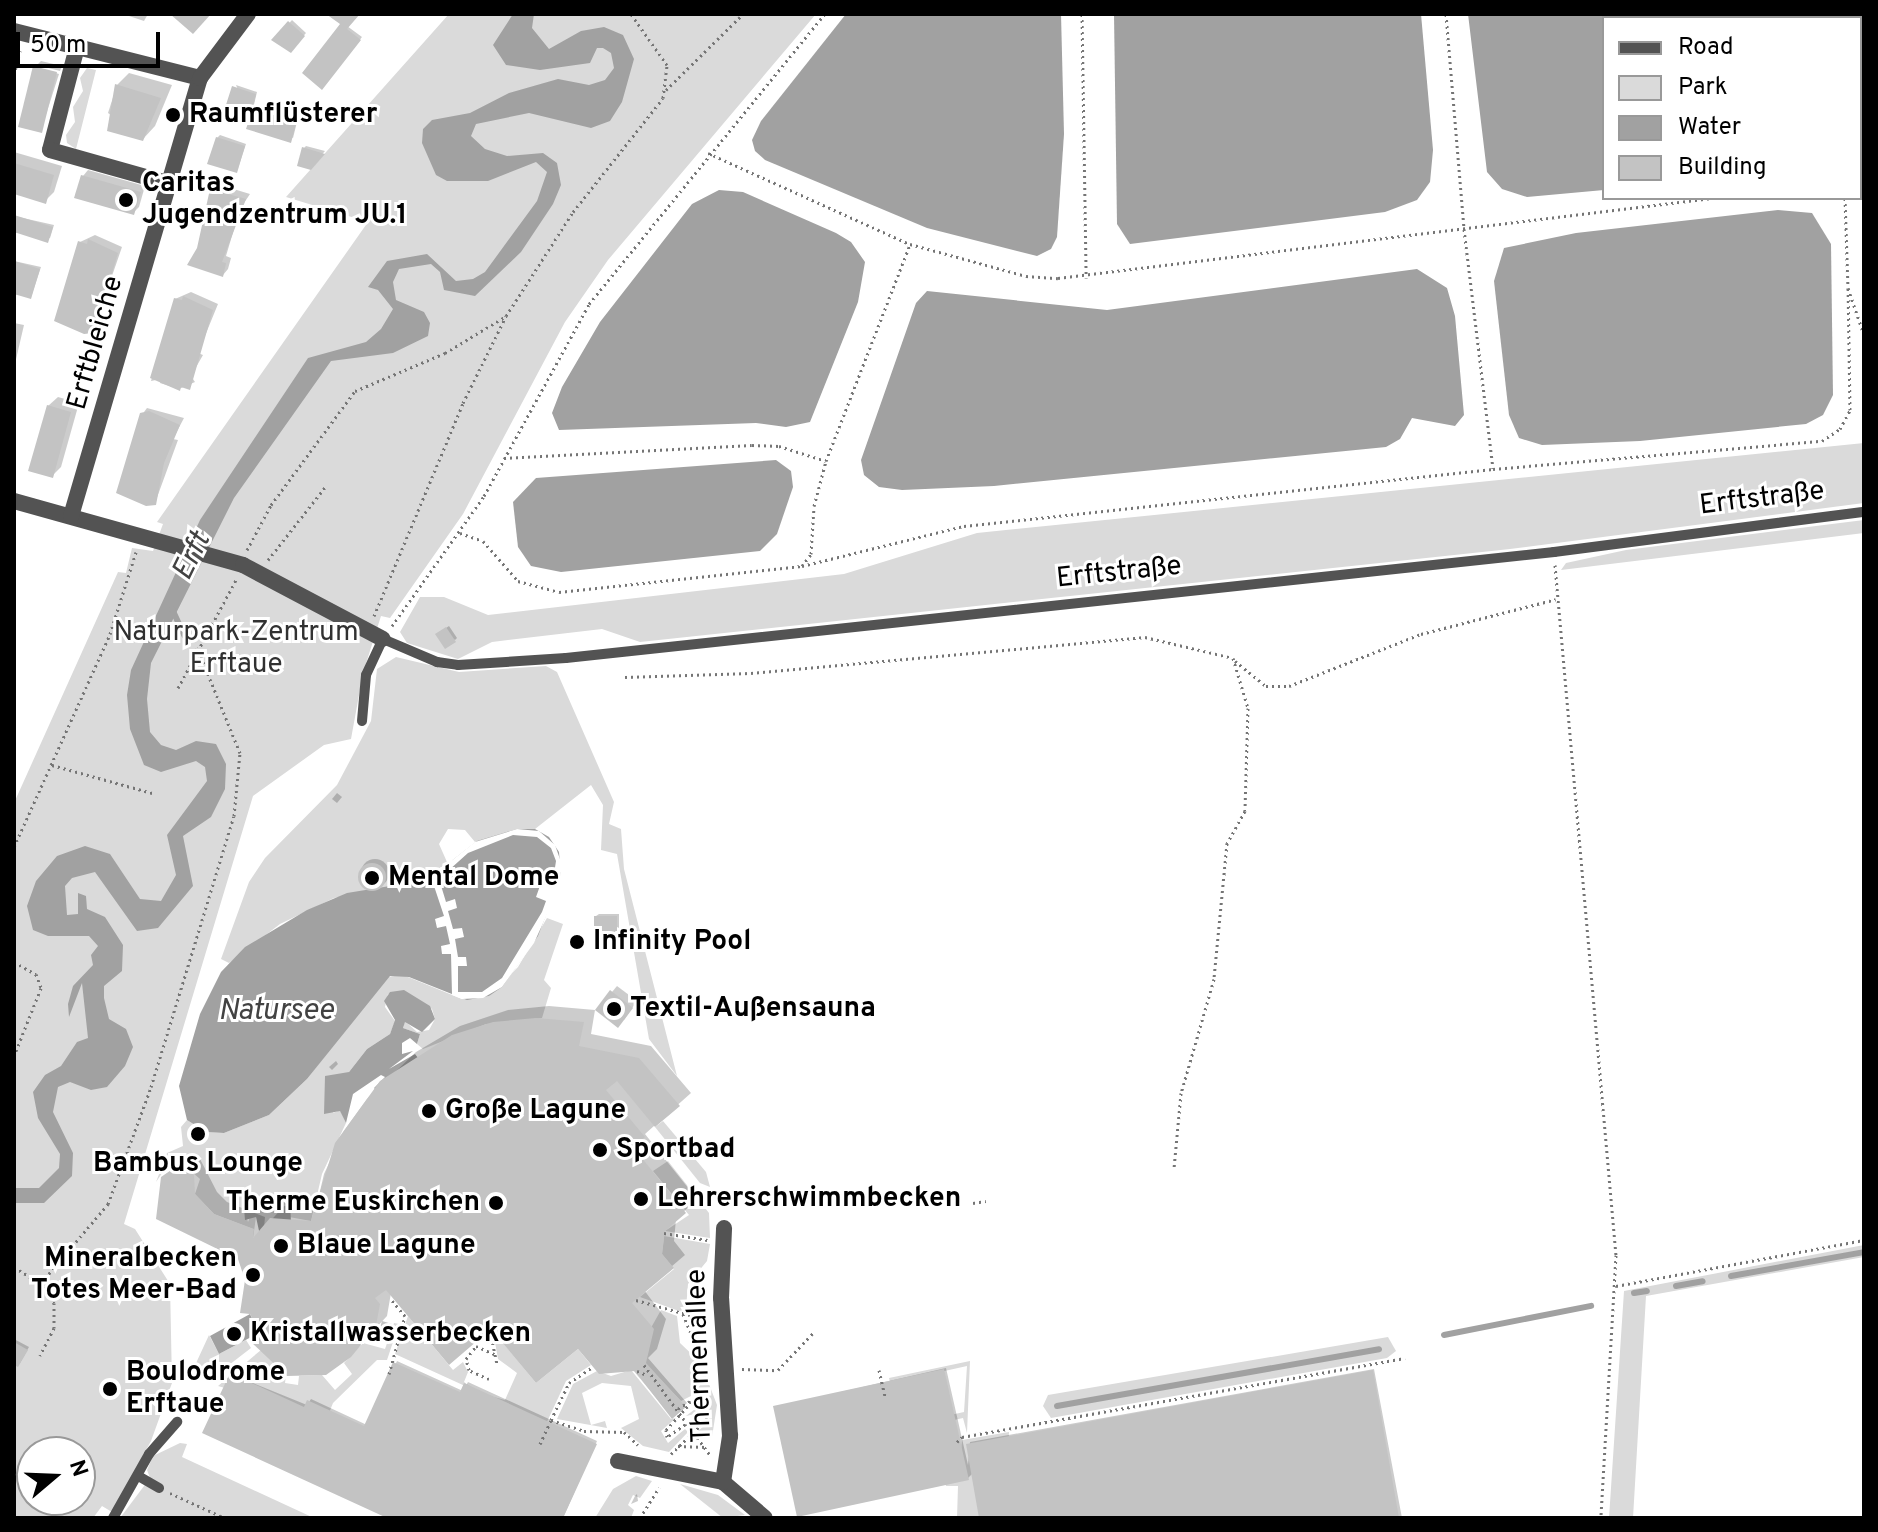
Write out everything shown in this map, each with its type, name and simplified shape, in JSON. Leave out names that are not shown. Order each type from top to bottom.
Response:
[{"type":"street","name":"Erftbleiche","points":[[71,516],[200,78],[248,14]]},
{"type":"street","points":[[19,32],[200,78]]},
{"type":"street","points":[[77,47],[50,150],[171,184]]},
{"type":"street","name":"Erftstraße","points":[[14,501],[238,564],[376,635]]},
{"type":"street","name":"Thermenallee","points":[[723,1236],[730,1436],[723,1482]]},
{"type":"street","points":[[618,1461],[669,1459],[723,1482],[765,1518]]},
{"type":"lane","name":"Erftstraße","points":[[376,635],[437,662],[487,665],[1554,552],[1864,512]]},
{"type":"lane","points":[[362,721],[366,675],[376,635]]},
{"type":"lane","points":[[113,1518],[140,1477],[149,1454],[177,1422]]},
{"type":"lane","points":[[140,1477],[159,1488]]},
{"type":"path","points":[[631,14],[667,65],[666,90]]},
{"type":"path","points":[[376,635],[463,403],[506,316],[573,212],[666,90],[743,14]]},
{"type":"path","points":[[376,635],[460,533],[589,304],[708,153],[825,14]]},
{"type":"path","points":[[1082,14],[1086,278]]},
{"type":"path","points":[[1446,14],[1464,229],[1493,469]]},
{"type":"path","points":[[14,75],[19,32]]},
{"type":"path","points":[[708,153],[910,244],[1026,276],[1086,278],[1696,200]]},
{"type":"path","points":[[460,533],[483,541],[518,581],[559,592],[802,566],[964,526],[1493,469],[1804,443],[1833,436],[1850,410],[1845,200]]},
{"type":"path","points":[[802,566],[811,554],[814,506],[826,461],[910,244]]},
{"type":"path","points":[[1848,288],[1864,335]]},
{"type":"path","points":[[178,688],[238,564],[271,505],[355,391],[445,353],[506,316]]},
{"type":"path","points":[[504,458],[752,445],[779,446],[826,461]]},
{"type":"path","points":[[259,573],[326,486]]},
{"type":"path","points":[[14,847],[148,539]]},
{"type":"path","points":[[1554,552],[1616,1286],[1601,1518]]},
{"type":"path","points":[[625,677],[783,670],[1145,637],[1233,658],[1266,686],[1289,686],[1421,634],[1558,599]]},
{"type":"path","points":[[41,1283],[108,1204],[151,1087],[234,816],[240,753],[197,647]]},
{"type":"path","points":[[1174,1168],[1181,1093],[1214,979],[1227,843],[1245,811],[1248,708],[1233,658]]},
{"type":"path","points":[[52,765],[152,793]]},
{"type":"path","points":[[14,962],[36,974],[41,988],[14,1056]]},
{"type":"path","points":[[973,1203],[986,1201]]},
{"type":"path","points":[[664,1233],[723,1236]]},
{"type":"path","points":[[1616,1286],[1864,1240]]},
{"type":"path","points":[[14,1267],[41,1283],[52,1296],[56,1318],[40,1356]]},
{"type":"path","points":[[389,1374],[405,1316],[390,1298]]},
{"type":"path","points":[[636,1300],[683,1314],[708,1378]]},
{"type":"path","points":[[490,1331],[497,1363]]},
{"type":"path","points":[[726,1369],[778,1370],[814,1332]]},
{"type":"path","points":[[489,1379],[469,1370],[466,1359],[476,1346],[496,1355]]},
{"type":"path","points":[[957,1442],[962,1437],[1405,1358]]},
{"type":"path","points":[[644,1365],[647,1375],[701,1441]]},
{"type":"path","points":[[540,1444],[569,1383],[593,1367]]},
{"type":"path","points":[[879,1370],[885,1396]]},
{"type":"path","points":[[637,1371],[647,1375]]},
{"type":"path","points":[[1295,1378],[1297,1386]]},
{"type":"path","points":[[1201,1394],[1203,1402]]},
{"type":"path","points":[[640,1518],[669,1459],[706,1415],[665,1436],[695,1398],[676,1410]]},
{"type":"path","points":[[1107,1411],[1109,1419]]},
{"type":"path","points":[[1063,1427],[1066,1419]]},
{"type":"path","points":[[551,1420],[584,1431],[624,1432],[642,1450]]},
{"type":"path","points":[[678,1446],[706,1447]]},
{"type":"path","points":[[705,1458],[715,1448]]},
{"type":"path","points":[[159,1488],[225,1518]]},
{"type":"green space","name":"Naturpark-Zentrum Erftaue","points":[[449,14],[816,14],[608,260],[565,322],[463,514],[390,618],[381,616],[363,673],[351,739],[324,745],[253,796],[124,1224],[135,1229],[170,1284],[172,1383],[151,1441],[112,1512],[102,1506],[96,1514],[96,1436],[16,1436],[16,1516],[94,1516],[14,1518],[14,803],[118,572],[126,573],[132,548],[153,551],[163,524],[157,522],[368,222],[286,197]]},
{"type":"green space","points":[[87,68],[96,70],[76,149],[67,143],[66,135],[75,122],[73,107],[83,91],[80,78]]},
{"type":"green space","points":[[1864,443],[1864,503],[1510,549],[640,642],[602,629],[492,642],[458,659],[407,643],[400,632],[420,597],[444,597],[488,615],[844,574],[977,533]]},
{"type":"green space","points":[[1864,520],[1864,533],[1561,570],[1566,563],[1626,550]]},
{"type":"green space","points":[[396,657],[459,672],[546,666],[557,672],[614,802],[609,824],[621,829],[624,869],[677,1076],[649,1039],[617,854],[601,850],[603,805],[591,785],[535,829],[475,842],[465,830],[448,829],[439,844],[447,862],[427,880],[334,898],[280,924],[229,963],[221,959],[249,882],[265,858],[337,785],[371,721],[377,669]]},
{"type":"green space","points":[[547,918],[563,924],[544,980],[551,988],[542,1018],[486,1024],[423,1049],[417,1044],[420,1034],[403,1028],[405,1021],[417,1032],[429,1030],[435,1019],[432,1009],[412,998],[388,994],[385,1007],[395,1021],[390,1034],[367,1049],[349,1072],[333,1113],[340,1110],[346,1123],[322,1174],[311,1221],[289,1217],[286,1197],[258,1202],[244,1208],[248,1222],[251,1215],[256,1217],[253,1238],[253,1229],[214,1214],[195,1194],[200,1179],[182,1163],[171,1160],[156,1182],[167,1153],[183,1146],[181,1127],[187,1120],[206,1132],[224,1133],[269,1115],[307,1079],[386,977],[403,975],[462,999],[489,996],[518,967]]},
{"type":"green space","points":[[663,1121],[706,1172],[710,1187],[700,1183],[655,1127]]},
{"type":"green space","points":[[668,1161],[709,1213],[710,1238],[665,1231],[689,1215],[653,1171]]},
{"type":"green space","points":[[664,1236],[710,1244],[707,1261],[688,1284],[686,1309],[679,1311],[640,1297],[674,1269],[662,1254]]},
{"type":"green space","points":[[1864,1245],[1864,1257],[1646,1296],[1633,1518],[1609,1518],[1624,1291]]},
{"type":"green space","points":[[661,1310],[677,1316],[680,1343],[701,1363],[717,1405],[712,1437],[698,1431],[710,1421],[707,1411],[686,1416],[699,1406],[695,1394],[681,1401],[645,1363],[652,1326]]},
{"type":"green space","points":[[408,1316],[453,1370],[463,1362],[468,1372],[464,1382],[476,1391],[395,1354]]},
{"type":"green space","points":[[394,1323],[399,1324],[387,1360],[377,1360],[333,1403],[327,1418],[218,1386],[261,1350],[286,1375],[285,1383],[298,1385],[299,1376],[322,1375],[335,1390],[352,1374],[344,1363],[363,1343],[385,1349]]},
{"type":"green space","points":[[493,1331],[536,1383],[578,1349],[591,1365],[566,1381],[546,1424],[486,1395],[505,1400],[517,1373],[498,1359]]},
{"type":"green space","points":[[209,1335],[219,1354],[246,1340],[251,1348],[229,1365],[194,1380],[191,1374]]},
{"type":"green space","points":[[1388,1337],[1396,1351],[1387,1358],[1051,1418],[1043,1406],[1048,1395]]},
{"type":"green space","points":[[970,1361],[967,1433],[963,1418],[906,1431],[905,1425],[964,1412],[967,1366],[895,1382],[892,1390],[889,1378]]},
{"type":"green space","points":[[631,1370],[671,1419],[676,1418],[661,1431],[668,1443],[685,1429],[688,1432],[669,1452],[643,1446],[621,1428],[639,1419],[631,1386],[602,1383],[582,1393],[591,1425],[605,1421],[607,1428],[557,1419],[573,1384],[597,1371],[611,1376]]},
{"type":"green space","points":[[1009,1432],[1008,1455],[997,1451],[993,1458],[993,1466],[1007,1473],[992,1471],[989,1518],[957,1518],[958,1486],[946,1486],[943,1473],[919,1478],[921,1490],[914,1487],[913,1463],[916,1474],[960,1464],[962,1440]]},
{"type":"green space","points":[[180,1443],[187,1444],[182,1457],[314,1518],[120,1518],[150,1478],[147,1470],[153,1456]]},
{"type":"green space","points":[[636,1476],[652,1481],[640,1498],[633,1495],[628,1505],[634,1510],[631,1518],[595,1518],[613,1489]]},
{"type":"green space","points":[[680,1484],[718,1495],[745,1515],[723,1518]]},
{"type":"water","name":"Erft","points":[[513,14],[534,14],[532,28],[549,49],[581,31],[604,27],[623,35],[634,59],[622,102],[610,121],[591,128],[529,113],[476,124],[471,136],[485,149],[507,156],[543,153],[557,163],[561,185],[553,204],[521,252],[475,296],[444,290],[440,272],[431,264],[399,269],[393,282],[396,300],[424,312],[430,323],[428,336],[393,353],[331,361],[234,498],[151,663],[147,699],[150,732],[161,745],[176,750],[196,741],[216,744],[226,764],[225,789],[211,817],[183,836],[193,886],[158,928],[137,931],[95,872],[72,878],[65,886],[67,915],[78,914],[78,893],[86,896],[87,909],[105,917],[123,945],[122,971],[104,986],[104,998],[109,1019],[126,1029],[133,1047],[125,1066],[107,1087],[91,1090],[70,1082],[58,1087],[53,1112],[73,1153],[72,1176],[44,1203],[14,1203],[14,1188],[39,1188],[59,1168],[60,1154],[38,1118],[33,1092],[45,1075],[61,1066],[77,1042],[88,1038],[82,983],[69,1017],[68,1004],[73,986],[93,965],[91,955],[98,946],[89,936],[48,936],[33,930],[27,906],[36,881],[57,856],[85,846],[110,854],[140,899],[161,901],[176,875],[167,835],[207,781],[205,767],[196,761],[161,772],[144,765],[130,729],[127,695],[131,670],[200,520],[308,358],[366,342],[381,329],[393,309],[378,290],[368,287],[387,261],[427,254],[456,281],[473,279],[485,272],[537,201],[547,172],[536,162],[488,181],[447,181],[436,175],[422,143],[423,129],[432,120],[470,113],[509,93],[558,79],[589,85],[605,80],[614,68],[611,53],[603,48],[597,48],[590,63],[540,70],[506,65],[493,45]]},
{"type":"water","points":[[846,14],[1061,14],[1064,134],[1057,237],[1051,249],[1037,256],[927,228],[765,160],[755,151],[752,140],[761,121]]},
{"type":"water","points":[[1114,14],[1421,14],[1433,150],[1430,182],[1417,200],[1385,212],[1130,244],[1117,224]]},
{"type":"water","points":[[1468,14],[1820,14],[1602,16],[1602,190],[1527,197],[1502,189],[1487,172]]},
{"type":"water","points":[[719,190],[743,192],[836,233],[851,242],[865,262],[858,302],[810,422],[786,427],[756,423],[559,430],[552,413],[562,387],[600,322],[692,204]]},
{"type":"water","points":[[1778,210],[1812,213],[1831,244],[1833,395],[1823,415],[1806,424],[1640,441],[1542,445],[1519,438],[1509,415],[1494,281],[1504,248],[1576,233]]},
{"type":"water","points":[[1417,269],[1447,288],[1455,316],[1464,415],[1455,426],[1412,418],[1400,439],[1386,447],[994,486],[902,490],[879,487],[864,475],[861,460],[916,303],[927,291],[1107,310]]},
{"type":"water","points":[[776,460],[791,471],[793,487],[777,534],[760,551],[561,572],[531,566],[518,547],[513,502],[536,478]]},
{"type":"water","name":"Natursee","points":[[517,829],[535,829],[549,837],[559,852],[561,876],[538,936],[502,987],[489,996],[467,1000],[409,977],[390,976],[307,1079],[269,1115],[224,1133],[206,1132],[187,1120],[179,1086],[200,1014],[221,972],[245,947],[307,910],[347,893],[427,880],[477,841]]},
{"type":"water","points":[[404,990],[430,1006],[435,1019],[422,1032],[405,1022],[403,1028],[420,1034],[417,1044],[410,1038],[402,1043],[402,1054],[413,1051],[389,1069],[415,1054],[431,1075],[391,1105],[374,1088],[385,1077],[381,1075],[353,1094],[346,1123],[340,1111],[324,1114],[325,1076],[349,1072],[367,1049],[390,1034],[395,1020],[384,1001],[390,992]]},
{"type":"water","name":"Blaue Lagune","points":[[285,1197],[290,1201],[291,1223],[261,1240],[256,1217],[245,1220],[244,1208],[250,1199],[263,1203]]},
{"type":"water","name":"Kristallwasserbecken","points":[[250,1314],[259,1333],[219,1354],[210,1336]]},
{"type":"pier","points":[[517,829],[539,831],[555,845],[562,865],[558,890],[534,943],[502,987],[483,998],[462,999],[452,995],[451,954],[442,954],[441,946],[450,944],[446,926],[437,928],[435,919],[444,916],[431,877],[475,842]],"holes":[[[513,835],[537,837],[551,848],[556,861],[552,887],[541,883],[536,897],[546,901],[542,912],[502,978],[482,992],[458,992],[458,966],[467,966],[466,957],[458,957],[455,939],[464,937],[462,928],[453,929],[448,911],[457,908],[455,899],[446,902],[439,879],[468,853]]]},
{"type":"building","points":[[170,14],[211,14],[193,34]]},
{"type":"building","points":[[326,14],[360,14],[347,29],[361,40],[322,90],[302,73],[340,24]]},
{"type":"building","points":[[288,21],[305,36],[291,53],[271,40]]},
{"type":"building","points":[[33,66],[57,72],[42,133],[18,127]]},
{"type":"building","points":[[115,84],[161,98],[143,141],[107,131]]},
{"type":"building","points":[[232,86],[256,94],[252,111],[296,124],[291,143],[246,129],[248,123],[224,111]]},
{"type":"building","points":[[216,137],[245,146],[237,173],[207,164]]},
{"type":"building","points":[[302,147],[325,154],[311,170],[297,166]]},
{"type":"building","points":[[14,163],[54,175],[46,204],[14,194]]},
{"type":"building","points":[[81,175],[141,192],[134,215],[74,198]]},
{"type":"building","points":[[210,189],[246,199],[222,262],[226,263],[223,277],[187,265],[197,248]]},
{"type":"building","points":[[14,215],[53,227],[48,243],[14,232]]},
{"type":"building","points":[[88,239],[118,253],[94,333],[84,334],[54,321],[78,241],[87,244]]},
{"type":"building","points":[[14,261],[40,269],[31,299],[14,294]]},
{"type":"building","points":[[183,296],[213,310],[190,390],[181,387],[180,391],[150,378],[174,298],[182,300]]},
{"type":"building","points":[[47,405],[71,412],[53,478],[28,471]]},
{"type":"building","points":[[149,411],[180,425],[164,463],[156,505],[146,506],[116,493],[140,413]]},
{"type":"building","points":[[446,627],[456,642],[445,649],[435,634]]},
{"type":"building","name":"Mental Dome","points":[[372,863],[382,867],[386,877],[382,887],[372,891],[362,887],[358,877],[362,867]]},
{"type":"building","points":[[594,916],[617,916],[617,932],[594,932]]},
{"type":"building","name":"Textil-Außensauna","points":[[610,990],[633,1008],[618,1028],[595,1010]]},
{"type":"building","name":"Therme Euskirchen","points":[[536,1018],[584,1022],[579,1046],[639,1058],[680,1106],[655,1127],[617,1081],[606,1090],[645,1137],[633,1147],[686,1213],[665,1231],[662,1254],[674,1268],[632,1303],[654,1329],[646,1363],[686,1407],[672,1419],[635,1371],[599,1374],[578,1349],[536,1383],[491,1329],[449,1365],[386,1290],[375,1298],[380,1304],[375,1331],[362,1332],[355,1340],[361,1345],[351,1357],[326,1375],[287,1376],[251,1342],[261,1336],[250,1314],[240,1313],[245,1280],[238,1259],[156,1219],[161,1177],[177,1166],[187,1169],[194,1175],[195,1194],[214,1214],[254,1229],[253,1238],[270,1218],[311,1221],[335,1143],[380,1081],[452,1035],[493,1022]]},
{"type":"building","points":[[382,1321],[392,1324],[386,1341],[377,1338]]},
{"type":"building","points":[[14,1342],[28,1350],[18,1367],[14,1365]]},
{"type":"building","points":[[393,1362],[460,1392],[464,1383],[597,1444],[563,1518],[387,1518],[202,1433],[230,1373],[304,1407],[307,1400],[364,1426]]},
{"type":"building","points":[[944,1369],[969,1480],[797,1517],[773,1406]]},
{"type":"building","points":[[1373,1370],[1399,1518],[979,1518],[966,1444]]},
{"type":"waterway","points":[[172,609],[184,635]]},
{"type":"waterway","points":[[1731,1276],[1864,1252]]},
{"type":"waterway","points":[[1676,1286],[1703,1281]]},
{"type":"waterway","points":[[1634,1293],[1647,1291]]},
{"type":"waterway","points":[[1444,1335],[1591,1306]]},
{"type":"waterway","points":[[1057,1406],[1379,1349]]},
{"type":"place","name":"Raumflüsterer","points":[[173,115]]},
{"type":"place","name":"Caritas Jugendzentrum JU.1","points":[[126,200]]},
{"type":"place","name":"Mental Dome","points":[[372,878]]},
{"type":"place","name":"Infinity Pool","points":[[577,942]]},
{"type":"place","name":"Textil-Außensauna","points":[[614,1009]]},
{"type":"place","name":"Große Lagune","points":[[429,1111]]},
{"type":"place","name":"Bambus Lounge","points":[[198,1134]]},
{"type":"place","name":"Sportbad","points":[[600,1150]]},
{"type":"place","name":"Lehrerschwimmbecken","points":[[641,1199]]},
{"type":"place","name":"Therme Euskirchen","points":[[496,1203]]},
{"type":"place","name":"Blaue Lagune","points":[[281,1246]]},
{"type":"place","name":"Mineralbecken Totes Meer-Bad","points":[[253,1275]]},
{"type":"place","name":"Kristallwasserbecken","points":[[234,1334]]},
{"type":"place","name":"Boulodrome Erftaue","points":[[110,1389]]}]
